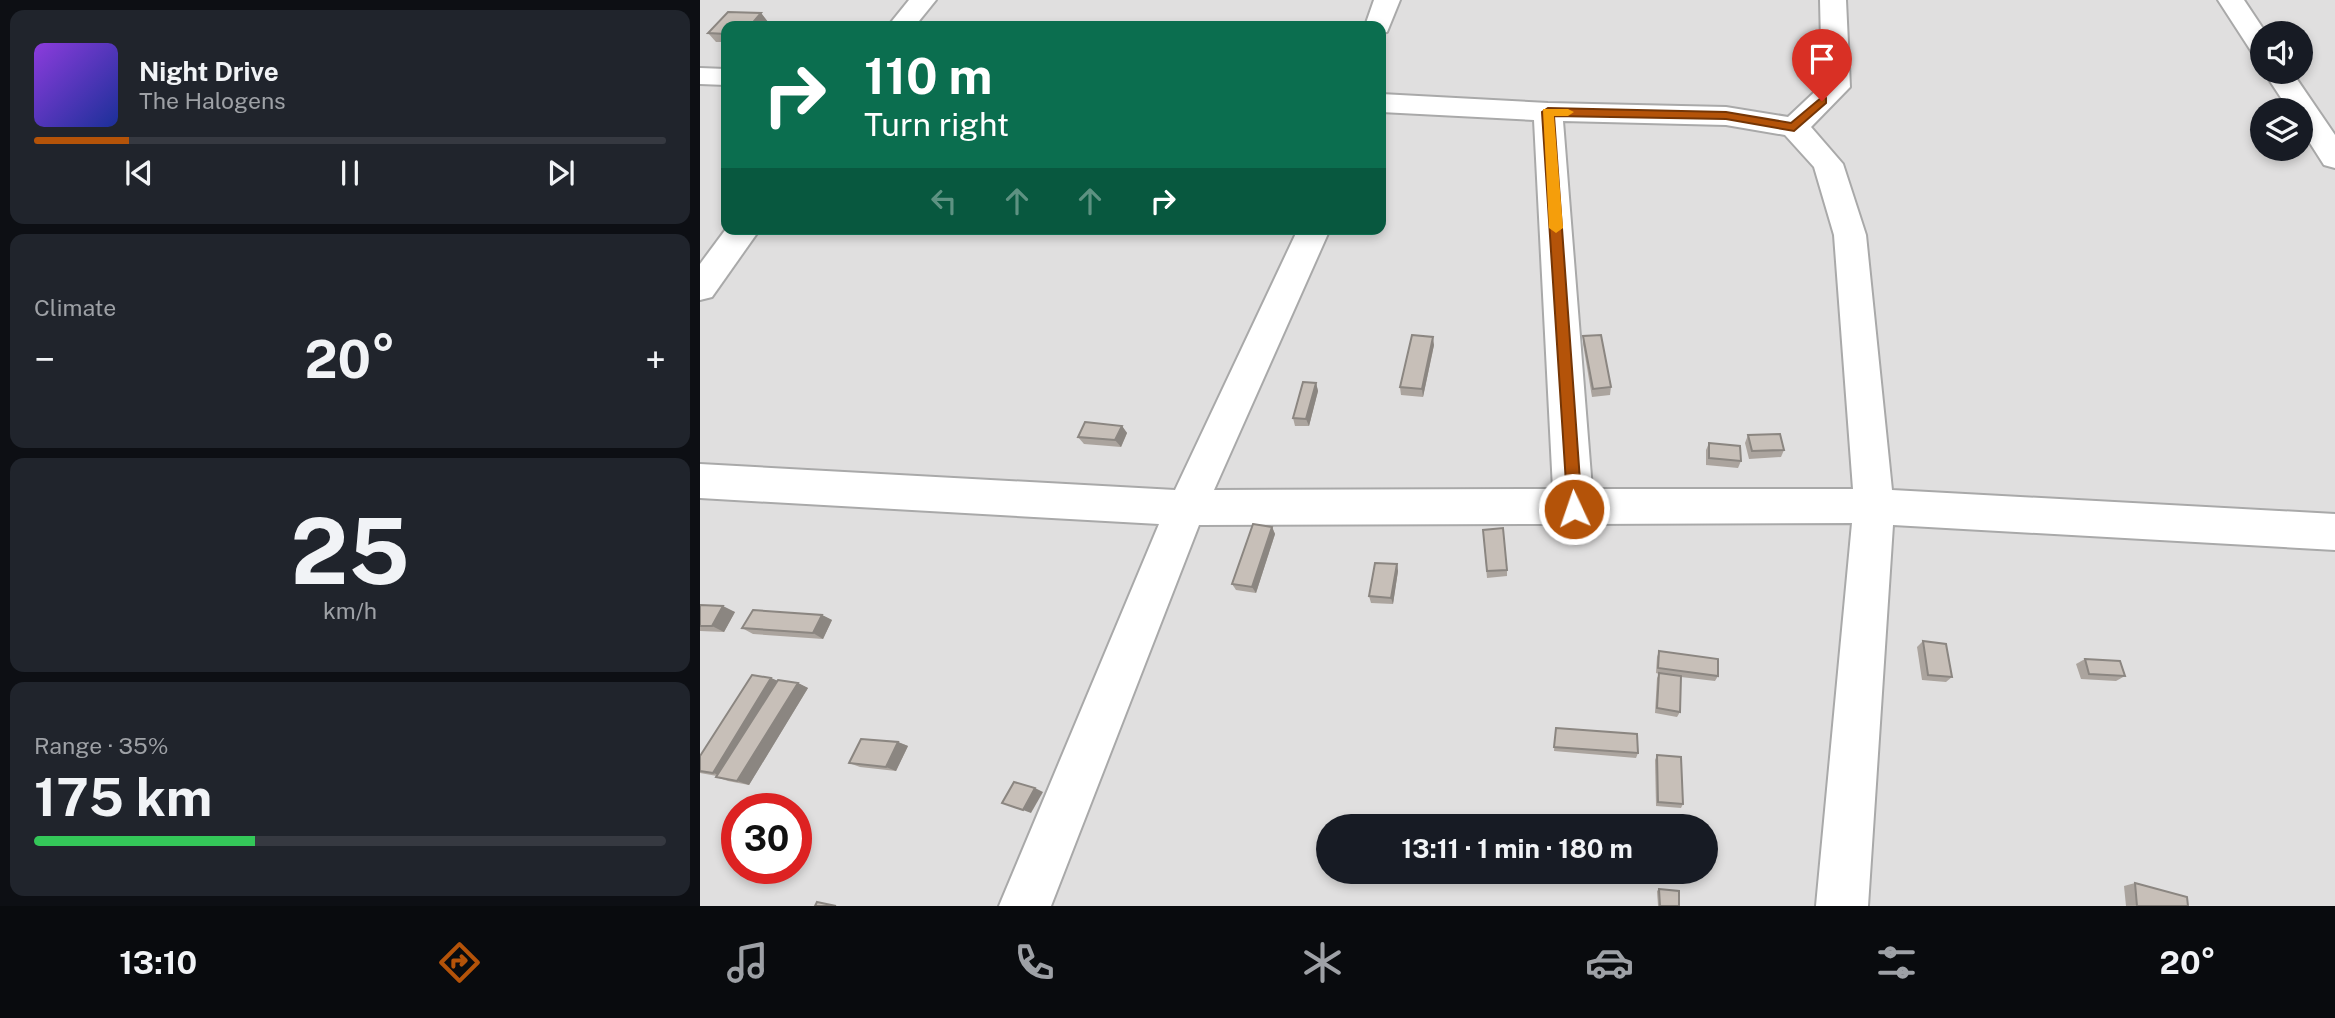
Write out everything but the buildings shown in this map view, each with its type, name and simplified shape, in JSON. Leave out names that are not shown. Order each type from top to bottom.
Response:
[{"type":"street","points":[[905,21],[923,0]]},
{"type":"street","points":[[1380,21],[1387,0]]},
{"type":"street","points":[[1794,127],[1836,87],[1833,0]]},
{"type":"street","points":[[2231,0],[2250,28]]},
{"type":"street","points":[[700,76],[721,77]]},
{"type":"street","points":[[2286,84],[2335,158]]},
{"type":"street","points":[[1386,103],[1548,112],[1726,116],[1794,127],[1828,164],[1850,235],[1874,506],[1842,906]]},
{"type":"street","points":[[1548,112],[1574,509]]},
{"type":"street","points":[[700,288],[740,235]]},
{"type":"street","points":[[1025,906],[1186,508],[1311,235]]},
{"type":"street","points":[[700,481],[1186,508],[1574,509],[1874,506],[2335,532]]},
{"type":"shaded area","points":[[700,0],[2335,0],[2335,906],[700,906]]},
{"type":"slow traffic","points":[[1556,228],[1548,112],[1568,112]]},
{"type":"route","points":[[1574,509],[1548,112],[1726,116],[1794,127],[1822,101]]}]
